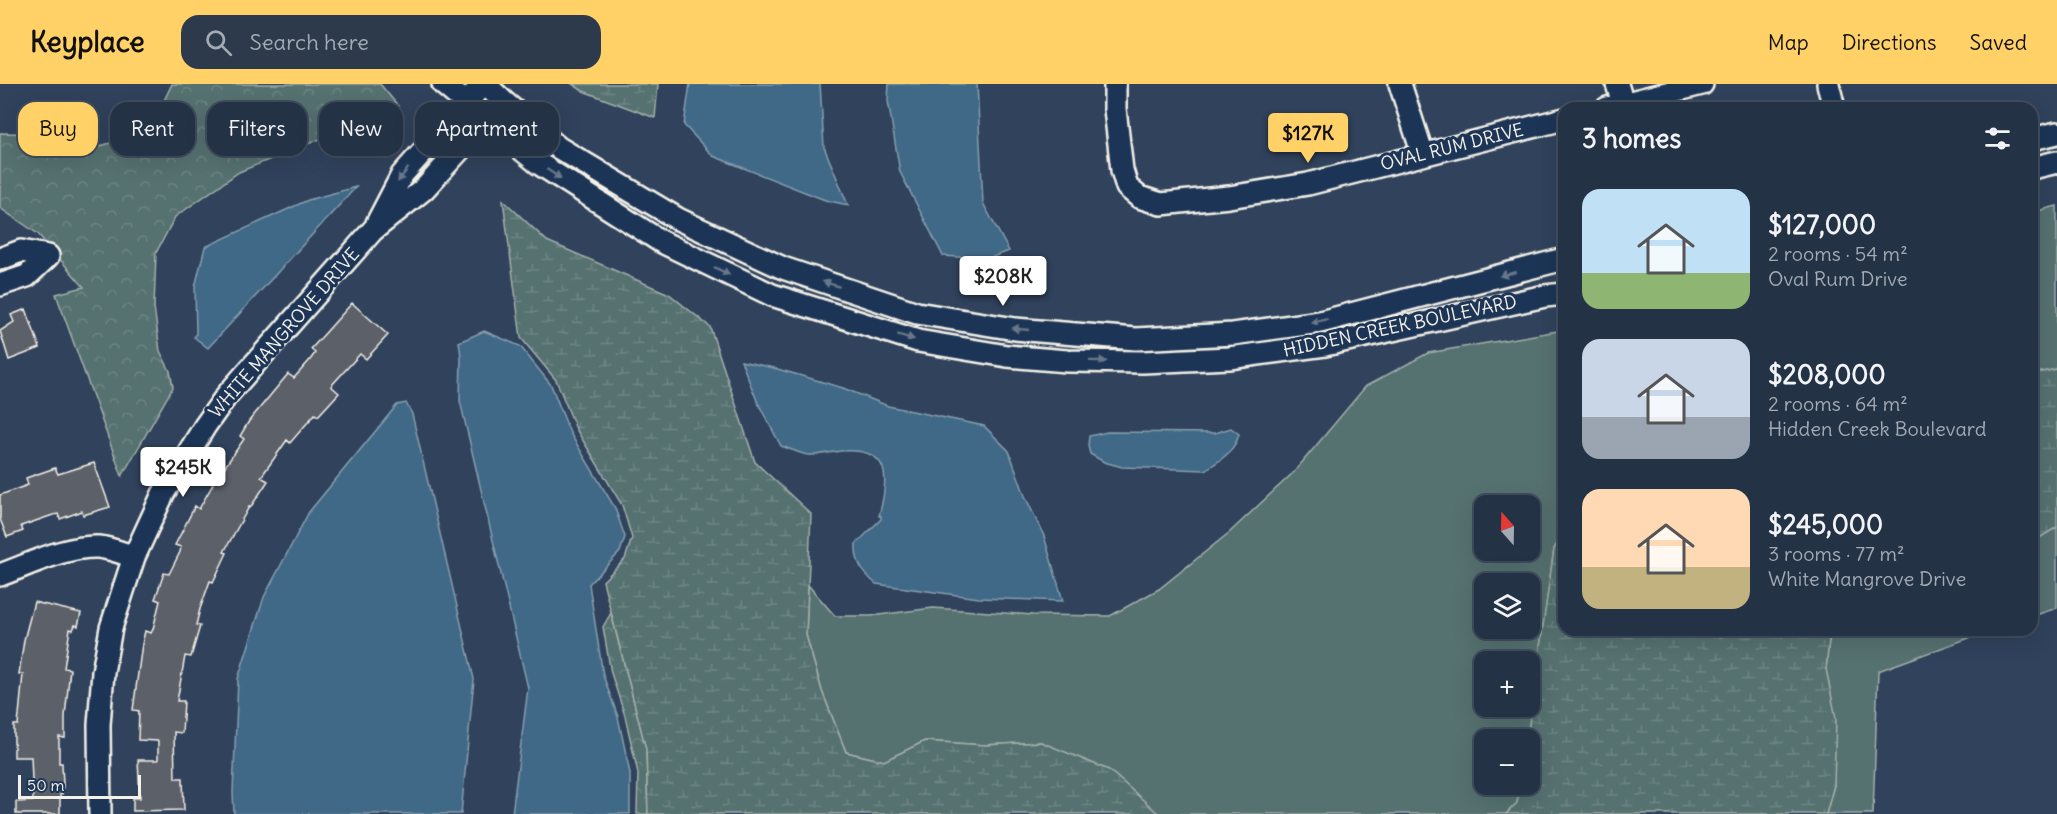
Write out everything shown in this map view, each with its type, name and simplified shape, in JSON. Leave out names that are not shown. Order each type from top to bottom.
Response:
[{"type":"street","name":"HIDDEN CREEK BOULEVARD","points":[[443,84],[463,102]]},
{"type":"street","name":"HIDDEN CREEK BOULEVARD","points":[[484,84],[504,102]]},
{"type":"street","name":"WHITE MANGROVE DRIVE","points":[[467,102],[484,84]]},
{"type":"street","name":"OVAL RUM DRIVE","points":[[1115,84],[1115,109],[1122,170],[1127,187],[1139,197],[1161,204],[1229,197],[1308,184],[1558,121]]},
{"type":"street","points":[[1400,84],[1423,155]]},
{"type":"street","points":[[1616,99],[1702,84]]},
{"type":"street","points":[[1828,84],[1832,102]]},
{"type":"street","points":[[2038,138],[2057,133]]},
{"type":"street","name":"HIDDEN CREEK BOULEVARD","points":[[559,148],[678,219],[783,268],[917,313],[1015,329],[1136,339],[1233,334],[1320,322],[1558,261]]},
{"type":"street","name":"WHITE MANGROVE DRIVE","points":[[373,230],[402,175],[419,156]]},
{"type":"street","name":"WHITE MANGROVE DRIVE","points":[[100,814],[99,724],[103,672],[111,628],[134,557],[163,494],[227,395],[373,230],[424,189],[454,156]]},
{"type":"street","name":"HIDDEN CREEK BOULEVARD","points":[[529,156],[660,241],[772,295],[918,341],[1007,356],[1067,361],[1143,362],[1229,358],[1325,345],[1558,295]]},
{"type":"street","points":[[2038,167],[2057,162]]},
{"type":"street","points":[[0,259],[21,251],[48,256],[27,276],[0,285]]},
{"type":"street","points":[[0,575],[59,554],[87,548],[110,549],[134,557]]},
{"type":"green space","points":[[172,84],[380,84],[395,102],[319,102],[319,140],[307,144],[307,102],[207,102],[207,156],[278,156],[239,172],[175,217],[156,253],[154,307],[160,351],[170,371],[173,387],[122,476],[56,294],[84,287],[38,234],[0,208],[0,133],[18,133],[18,156],[98,156],[98,147],[110,143],[110,156],[195,156],[195,102],[163,102]]},
{"type":"green space","points":[[572,84],[658,84],[655,118],[583,91]]},
{"type":"green space","points":[[503,200],[547,241],[669,294],[710,327],[755,462],[811,514],[806,635],[822,691],[846,752],[884,761],[925,741],[985,745],[1041,742],[1109,770],[1159,814],[648,814],[646,749],[603,581],[625,559],[632,538],[622,505],[576,429],[556,380],[521,338]]},
{"type":"green space","points":[[2057,206],[2057,369],[2038,373],[2038,211]]},
{"type":"green space","points":[[1558,331],[1558,543],[1554,549],[1540,651],[1474,651],[1474,717],[1530,717],[1528,729],[1474,729],[1474,795],[1518,795],[1517,803],[1506,814],[1159,814],[1041,742],[985,745],[925,741],[884,761],[846,752],[822,691],[806,635],[808,585],[835,616],[871,616],[933,608],[1033,615],[1110,616],[1159,589],[1230,532],[1294,472],[1366,386],[1428,353]]},
{"type":"green space","points":[[2057,369],[2057,527],[2038,539],[2038,373]]},
{"type":"green space","points":[[2057,527],[2057,608],[2038,614],[2038,538]]},
{"type":"green space","points":[[1558,543],[1558,636],[1829,636],[1826,669],[1836,718],[1834,785],[1826,814],[1506,814],[1517,803],[1518,795],[1540,795],[1540,729],[1528,729],[1530,717],[1540,717],[1540,651],[1554,549]]},
{"type":"green space","points":[[611,613],[646,749],[648,814],[637,814],[638,773],[625,716],[611,673],[603,627]]},
{"type":"green space","points":[[1829,636],[1974,636],[1878,671],[1873,814],[1826,814],[1834,785],[1826,669]]},
{"type":"water","points":[[690,84],[820,84],[824,147],[848,205],[825,200],[713,156],[684,125]]},
{"type":"water","points":[[889,84],[977,84],[983,203],[1009,251],[987,259],[943,256],[900,172],[888,101]]},
{"type":"water","points":[[356,187],[208,348],[194,337],[196,335],[195,287],[205,247],[308,200]]},
{"type":"water","points":[[484,331],[520,346],[551,385],[570,433],[615,508],[625,537],[620,552],[589,584],[603,675],[618,717],[630,773],[630,814],[512,814],[528,688],[460,401],[459,342]]},
{"type":"water","points":[[741,361],[843,388],[888,406],[984,426],[1009,451],[1025,496],[1044,536],[1063,601],[979,598],[876,584],[860,566],[856,544],[881,519],[879,516],[885,478],[883,468],[870,454],[858,451],[808,455],[781,446],[758,403]]},
{"type":"water","points":[[406,403],[412,414],[474,679],[461,814],[234,814],[238,679],[264,597],[309,512],[397,405]]},
{"type":"water","points":[[1231,428],[1239,434],[1234,446],[1205,470],[1122,467],[1104,462],[1090,454],[1088,446],[1089,436],[1107,432],[1215,433]]},
{"type":"building","points":[[352,303],[388,335],[366,359],[360,354],[331,386],[339,393],[318,416],[315,414],[290,443],[287,440],[261,477],[268,481],[249,507],[224,552],[227,553],[213,582],[210,581],[200,609],[196,625],[200,626],[191,657],[185,656],[177,701],[184,701],[182,733],[174,732],[175,778],[183,778],[184,810],[133,811],[133,798],[140,798],[138,760],[158,760],[158,741],[138,740],[139,711],[133,710],[142,644],[145,631],[151,633],[153,629],[160,601],[155,599],[164,573],[169,574],[180,552],[181,547],[175,545],[195,506],[199,509],[213,484],[208,481],[215,471],[220,474],[244,439],[240,436],[249,421],[288,374],[294,378],[310,360],[315,353],[311,349]]},
{"type":"building","points":[[26,309],[40,348],[9,360],[0,331],[14,322],[11,315]]},
{"type":"building","points":[[94,463],[110,507],[83,515],[82,511],[60,519],[58,514],[53,515],[21,526],[23,531],[7,537],[0,519],[0,495],[28,485],[26,478],[55,468],[58,474]]},
{"type":"building","points":[[34,602],[81,613],[78,626],[75,625],[73,630],[70,629],[64,668],[70,669],[65,738],[59,737],[59,763],[62,763],[63,785],[60,795],[60,814],[16,814],[16,802],[33,801],[31,757],[14,757],[14,725],[18,725],[23,674],[19,674],[24,640]]}]
